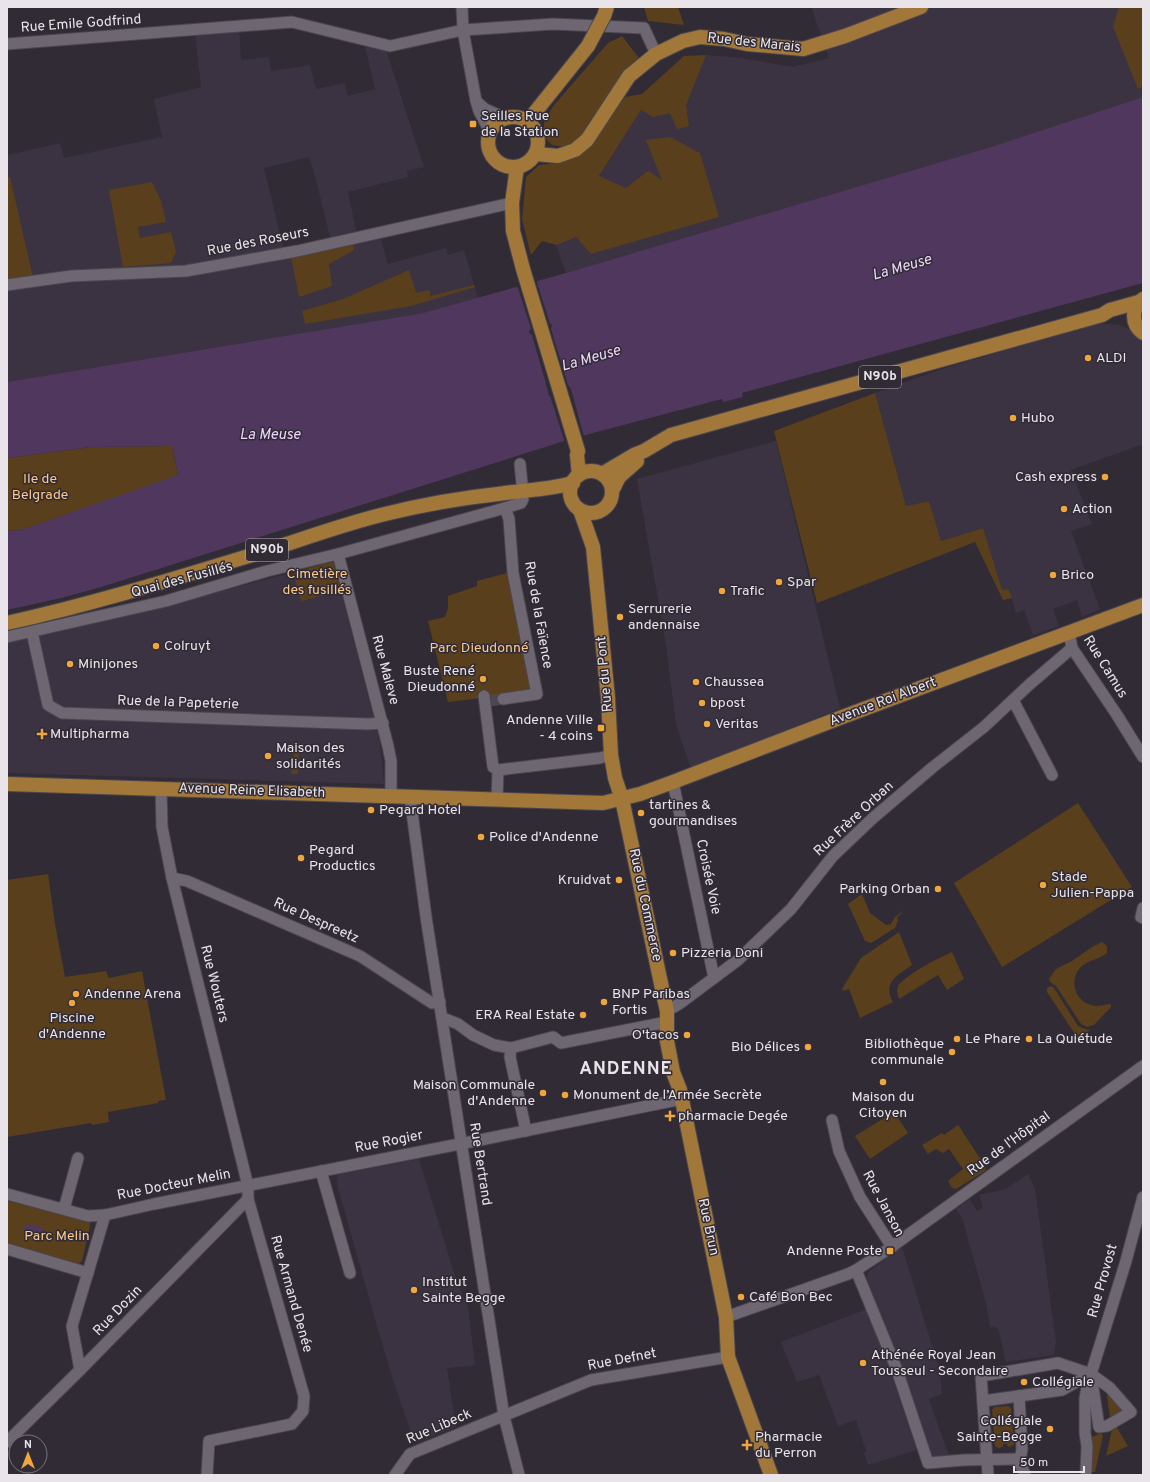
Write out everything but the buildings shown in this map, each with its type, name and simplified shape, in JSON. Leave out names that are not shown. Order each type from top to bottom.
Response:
[{"type":"main road","points":[[528,120],[588,46],[604,16],[607,7]]},
{"type":"main road","name":"Rue des Marais","points":[[536,154],[558,156],[575,150],[587,140],[629,76],[656,54],[683,41],[700,37],[724,39],[747,44],[803,49],[844,36],[920,7]]},
{"type":"main road","points":[[517,116],[528,120],[536,130],[539,142],[536,154],[528,163],[517,167],[507,166],[498,162],[491,154],[488,144],[490,132],[496,123],[505,118],[517,116]]},
{"type":"main road","points":[[517,167],[512,203],[513,231],[578,451],[577,455],[586,476]]},
{"type":"main road","points":[[1139,328],[1134,315],[1135,308],[1141,301]]},
{"type":"main road","name":"N90b","points":[[7,623],[75,608],[136,591],[384,514],[447,501],[561,486],[644,451],[671,435],[1102,315],[1110,310],[1141,301]]},
{"type":"main road","name":"N90b","points":[[1102,315],[1117,316],[1139,328]]},
{"type":"main road","name":"N90b","points":[[612,491],[619,477],[638,459],[644,451]]},
{"type":"main road","points":[[586,476],[607,479],[612,491],[611,498],[607,505],[602,510],[594,513],[587,513],[580,510],[571,498],[571,490],[586,476]]},
{"type":"main road","name":"N90b","points":[[525,491],[571,498]]},
{"type":"main road","name":"Rue du Pont","points":[[580,510],[593,547],[608,698],[611,754],[615,778],[622,799]]},
{"type":"main road","name":"Rue du Pont","points":[[593,547],[597,532],[597,523],[602,510]]},
{"type":"main road","name":"Avenue Roi Albert","points":[[622,799],[673,782],[1143,605]]},
{"type":"main road","name":"Avenue Reine Elisabeth","points":[[7,784],[603,803],[622,799]]},
{"type":"main road","name":"Rue du Commerce","points":[[622,799],[667,1016],[667,1041],[673,1072],[682,1098]]},
{"type":"main road","name":"Rue Brun","points":[[682,1098],[726,1317],[728,1357],[771,1475]]},
{"type":"street","points":[[455,7],[463,30]]},
{"type":"street","points":[[462,7],[463,30],[478,111],[490,132]]},
{"type":"street","name":"Rue Emile Godfrind","points":[[7,44],[292,22],[390,46],[463,30]]},
{"type":"street","points":[[463,30],[553,24],[644,28],[656,54]]},
{"type":"street","points":[[476,101],[485,109],[505,118]]},
{"type":"street","name":"Rue des Roseurs","points":[[7,285],[71,276],[186,270],[297,251],[512,203]]},
{"type":"street","points":[[520,464],[525,491]]},
{"type":"street","name":"Quai des Fusillés","points":[[7,637],[166,600],[267,571],[338,554],[505,508],[521,503],[525,491]]},
{"type":"street","name":"Rue de la Faïence","points":[[503,699],[537,694],[513,573],[509,519],[505,508]]},
{"type":"street","name":"Rue Maleve","points":[[338,554],[383,723],[391,761],[391,797]]},
{"type":"street","name":"Rue de la Papeterie","points":[[32,632],[48,705],[62,713],[360,724],[383,723]]},
{"type":"street","name":"Rue Camus","points":[[1069,632],[1072,648],[1143,757]]},
{"type":"street","name":"Rue Frère Orban","points":[[667,1016],[679,1004],[738,960],[791,909],[833,856],[867,823],[933,767],[984,727],[1072,648]]},
{"type":"street","points":[[486,699],[493,767],[498,770],[600,758],[611,754]]},
{"type":"street","points":[[1013,700],[1052,775]]},
{"type":"street","points":[[498,770],[498,799]]},
{"type":"street","name":"Croisée Voie","points":[[673,782],[714,978]]},
{"type":"street","name":"Rue Wouters","points":[[161,788],[162,827],[172,878],[248,1186]]},
{"type":"street","name":"Rue Bertrand","points":[[410,797],[426,917],[504,1416],[518,1475]]},
{"type":"street","name":"Rue Despreetz","points":[[172,878],[187,881],[360,956],[432,1003],[440,1002]]},
{"type":"street","points":[[1143,908],[1141,917],[1143,918]]},
{"type":"street","points":[[443,1018],[458,1024],[473,1035],[494,1045],[511,1048],[553,1037],[562,1043],[667,1016]]},
{"type":"street","points":[[511,1048],[510,1056],[526,1131]]},
{"type":"street","name":"Rue de l'Hôpital","points":[[892,1247],[1143,1066]]},
{"type":"street","name":"Rue Rogier","points":[[248,1186],[462,1144],[682,1098]]},
{"type":"street","name":"Rue Janson","points":[[726,1317],[856,1270],[892,1247],[860,1197],[839,1151],[832,1120]]},
{"type":"street","points":[[64,1210],[78,1158]]},
{"type":"street","points":[[321,1171],[350,1273]]},
{"type":"street","name":"Rue Armand Denée","points":[[207,1475],[209,1441],[292,1424],[303,1411],[304,1396],[248,1199],[248,1186]]},
{"type":"street","name":"Rue Docteur Melin","points":[[7,1194],[88,1216],[105,1215],[248,1186]]},
{"type":"street","name":"Rue Provost","points":[[1086,1471],[1087,1446],[1084,1433],[1085,1398],[1089,1377],[1126,1261],[1143,1197]]},
{"type":"street","name":"Rue Dozin","points":[[7,1442],[248,1199]]},
{"type":"street","name":"Rue Docteur Melin","points":[[80,1370],[72,1326],[105,1215]]},
{"type":"street","points":[[7,1249],[88,1273]]},
{"type":"street","points":[[856,1270],[897,1370],[928,1463],[987,1459],[1021,1460]]},
{"type":"street","name":"Rue Defnet","points":[[504,1416],[591,1380],[728,1357]]},
{"type":"street","points":[[988,1475],[981,1376],[1058,1363],[1091,1374],[1110,1388],[1132,1412],[1107,1426],[1099,1427],[1091,1374]]},
{"type":"street","points":[[983,1401],[1062,1390],[1091,1374]]},
{"type":"street","points":[[1019,1396],[1022,1449],[1020,1455],[1021,1467],[1025,1472],[1025,1475]]},
{"type":"street","name":"Rue Libeck","points":[[395,1475],[410,1454],[504,1416]]},
{"type":"shaded area","points":[[811,7],[1143,7],[1143,97],[991,147],[566,273],[556,245],[641,110],[706,55],[741,58],[793,67],[829,58]]},
{"type":"shaded area","points":[[239,30],[241,60],[269,57],[271,71],[310,65],[316,89],[345,83],[348,96],[375,89],[365,47],[386,50],[424,167],[407,171],[408,177],[348,192],[356,231],[330,237],[309,157],[264,168],[283,246],[290,252],[291,257],[381,239],[388,264],[446,248],[448,255],[464,250],[478,298],[423,313],[7,382],[7,155],[60,143],[64,158],[162,137],[154,99],[201,87],[195,34]]},
{"type":"shaded area","points":[[1093,323],[1121,325],[1139,335],[1143,347],[1143,444],[1071,470],[1092,524],[1071,531],[1100,609],[1082,617],[1077,600],[1053,609],[1059,626],[1033,635],[1024,610],[1016,613],[1009,589],[1002,591],[983,528],[941,541],[929,501],[906,506],[875,393],[942,369],[1000,352],[1021,343]]},
{"type":"shaded area","points":[[776,441],[840,708],[691,769],[676,724],[666,645],[637,479]]},
{"type":"shaded area","points":[[333,562],[379,735],[384,784],[7,773],[7,641],[93,624]]},
{"type":"shaded area","name":"Institut Sainte Begge","points":[[419,1159],[454,1273],[468,1307],[475,1365],[447,1368],[456,1427],[415,1443],[395,1386],[377,1326],[338,1188],[337,1175]]},
{"type":"shaded area","points":[[1028,1174],[1035,1189],[1056,1342],[1054,1355],[1006,1362],[998,1328],[990,1327],[986,1303],[962,1218],[956,1209],[970,1199],[977,1211],[983,1208],[979,1195],[1006,1189]]},
{"type":"shaded area","name":"Athénée Royal Jean Tousseul - Secondaire","points":[[902,1247],[940,1372],[942,1394],[929,1399],[949,1456],[932,1458],[920,1449],[868,1465],[864,1453],[866,1451],[856,1420],[838,1426],[819,1375],[797,1382],[781,1342],[877,1305],[866,1281],[868,1272]]},
{"type":"green space","points":[[644,7],[678,7],[684,25],[648,21]]},
{"type":"green space","points":[[1119,7],[1143,7],[1143,87],[1138,89],[1113,27]]},
{"type":"green space","points":[[622,36],[639,58],[592,119],[579,139],[565,147],[552,145],[542,135],[545,119],[554,105],[608,43]]},
{"type":"green space","points":[[706,55],[686,105],[689,126],[677,129],[670,113],[653,117],[641,110],[599,176],[626,188],[648,171],[662,180],[646,140],[670,137],[700,153],[719,217],[591,254],[576,237],[556,245],[542,241],[531,255],[522,219],[526,177],[539,165],[560,163],[589,147],[625,97],[642,94],[684,56]]},
{"type":"green space","points":[[7,177],[10,177],[33,277],[7,281]]},
{"type":"green space","points":[[152,182],[161,201],[166,222],[138,227],[140,238],[171,232],[176,252],[171,263],[123,267],[109,190]]},
{"type":"green space","points":[[353,245],[354,250],[329,264],[332,286],[299,297],[291,257]]},
{"type":"green space","points":[[409,270],[416,293],[429,290],[431,296],[474,285],[475,287],[411,306],[305,324],[302,311],[343,299]]},
{"type":"green space","points":[[875,393],[906,506],[929,501],[941,541],[983,528],[1002,590],[1009,589],[1012,598],[1003,600],[975,542],[817,603],[774,431]]},
{"type":"green space","name":"Ile de Belgrade","points":[[172,446],[178,476],[21,530],[7,531],[7,458],[91,447]]},
{"type":"green space","name":"Cimetière des fusillés","points":[[333,562],[341,591],[301,601],[293,572]]},
{"type":"green space","name":"Parc Dieudonné","points":[[507,573],[532,692],[448,702],[428,621],[445,617],[448,608],[448,596],[477,586],[477,581]]},
{"type":"green space","points":[[292,743],[299,743],[298,774],[291,774],[292,759],[294,758],[294,755],[292,754]]},
{"type":"green space","name":"Stade Julien-Pappa","points":[[1078,803],[1132,887],[1002,967],[954,883]]},
{"type":"green space","name":"Andenne Arena","points":[[48,874],[55,924],[65,977],[106,971],[109,978],[142,971],[166,1100],[158,1101],[158,1103],[108,1112],[109,1122],[92,1125],[91,1123],[7,1137],[7,880]]},
{"type":"green space","points":[[862,894],[870,913],[886,925],[891,924],[895,917],[904,910],[897,918],[898,920],[895,928],[871,943],[865,941],[848,904]]},
{"type":"green space","points":[[899,932],[912,965],[897,976],[890,984],[890,995],[893,1002],[860,1018],[849,989],[843,991],[842,989],[861,958]]},
{"type":"green space","points":[[1102,942],[1107,946],[1107,953],[1083,965],[1075,978],[1075,990],[1085,1003],[1096,1006],[1111,1005],[1111,1007],[1094,1025],[1087,1027],[1081,1024],[1056,986],[1050,982],[1049,979],[1055,970]]},
{"type":"green space","points":[[952,952],[964,979],[947,990],[938,975],[899,999],[897,991],[898,985],[923,967]]},
{"type":"green space","points":[[1051,986],[1054,988],[1078,1026],[1090,1030],[1079,1040],[1047,992],[1047,988]]},
{"type":"green space","points":[[894,1112],[908,1133],[870,1159],[855,1136]]},
{"type":"green space","points":[[958,1125],[986,1167],[985,1171],[956,1189],[952,1188],[948,1181],[963,1169],[949,1149],[943,1153],[936,1149],[928,1154],[922,1145],[942,1133],[944,1135]]},
{"type":"green space","name":"Parc Melin","points":[[7,1201],[88,1220],[90,1222],[90,1226],[82,1261],[78,1264],[7,1247]]},
{"type":"green space","points":[[1109,1394],[1128,1410],[1110,1418],[1107,1395]]},
{"type":"green space","points":[[1008,1406],[1011,1408],[1014,1444],[1008,1447],[1007,1444],[1003,1444],[1003,1447],[998,1448],[995,1446],[992,1410],[994,1407]]},
{"type":"green space","points":[[1116,1426],[1128,1446],[1106,1456],[1112,1429]]},
{"type":"green space","points":[[1101,1433],[1103,1436],[1095,1472],[1090,1472],[1092,1437]]},
{"type":"water","name":"La Meuse","points":[[1143,97],[1143,283],[742,393],[743,397],[723,402],[722,399],[574,438],[98,588],[7,610],[7,531],[21,530],[178,475],[172,446],[91,447],[7,458],[7,382],[423,313],[566,273],[991,147]]},
{"type":"water","points":[[26,1225],[38,1226],[44,1230],[45,1233],[43,1235],[39,1232],[36,1236],[26,1233],[23,1229]]},
{"type":"pier","points":[[536,279],[550,324],[552,324],[551,329],[568,385],[571,389],[584,437],[565,443],[550,396],[548,395],[532,335],[529,331],[531,329],[517,285]]},
{"type":"tunnel","points":[[489,701],[503,699]]},
{"type":"place","name":"Seilles Rue de la Station","points":[[473,124]]},
{"type":"place","name":"ALDI","points":[[1088,358]]},
{"type":"place","name":"Hubo","points":[[1013,418]]},
{"type":"place","name":"Cash express","points":[[1105,477]]},
{"type":"place","name":"Action","points":[[1064,509]]},
{"type":"place","name":"Brico","points":[[1053,575]]},
{"type":"place","name":"Spar","points":[[779,582]]},
{"type":"place","name":"Trafic","points":[[722,591]]},
{"type":"place","name":"Serrurerie andennaise","points":[[620,617]]},
{"type":"place","name":"Colruyt","points":[[156,646]]},
{"type":"place","name":"Minijones","points":[[70,664]]},
{"type":"place","name":"Buste René Dieudonné","points":[[483,679]]},
{"type":"place","name":"Chaussea","points":[[696,682]]},
{"type":"place","name":"bpost","points":[[702,703]]},
{"type":"place","name":"Veritas","points":[[707,724]]},
{"type":"place","name":"Andenne Ville - 4 coins","points":[[601,728]]},
{"type":"place","name":"Multipharma","points":[[42,734]]},
{"type":"place","name":"Maison des solidarités","points":[[268,756]]},
{"type":"place","name":"Pegard Hotel","points":[[371,810]]},
{"type":"place","name":"tartines & gourmandises","points":[[641,813]]},
{"type":"place","name":"Police d'Andenne","points":[[481,837]]},
{"type":"place","name":"Pegard Productics","points":[[301,858]]},
{"type":"place","name":"Kruidvat","points":[[619,880]]},
{"type":"place","name":"Stade Julien-Pappa","points":[[1043,885]]},
{"type":"place","name":"Parking Orban","points":[[938,889]]},
{"type":"place","name":"Pizzeria Doni","points":[[673,953]]},
{"type":"place","name":"Andenne Arena","points":[[76,994]]},
{"type":"place","name":"BNP Paribas Fortis","points":[[604,1002]]},
{"type":"place","name":"Piscine d'Andenne","points":[[72,1003]]},
{"type":"place","name":"ERA Real Estate","points":[[583,1015]]},
{"type":"place","name":"O'tacos","points":[[687,1035]]},
{"type":"place","name":"Le Phare","points":[[957,1039]]},
{"type":"place","name":"La Quiétude","points":[[1029,1039]]},
{"type":"place","name":"Bio Délices","points":[[808,1047]]},
{"type":"place","name":"Bibliothèque communale","points":[[952,1052]]},
{"type":"place","name":"Maison du Citoyen","points":[[883,1082]]},
{"type":"place","name":"Maison Communale d'Andenne","points":[[543,1093]]},
{"type":"place","name":"Monument de l’Armée Secrète","points":[[565,1095]]},
{"type":"place","name":"pharmacie Degée","points":[[670,1116]]},
{"type":"place","name":"Andenne Poste","points":[[890,1251]]},
{"type":"place","name":"Institut Sainte Begge","points":[[414,1290]]},
{"type":"place","name":"Café Bon Bec","points":[[741,1297]]},
{"type":"place","name":"Athénée Royal Jean Tousseul - Secondaire","points":[[863,1363]]},
{"type":"place","name":"Collégiale","points":[[1024,1382]]},
{"type":"place","name":"Collégiale Sainte-Begge","points":[[1050,1429]]},
{"type":"place","name":"Pharmacie du Perron","points":[[747,1445]]},
{"type":"district","name":"ANDENNE","points":[[626,1069]]}]
